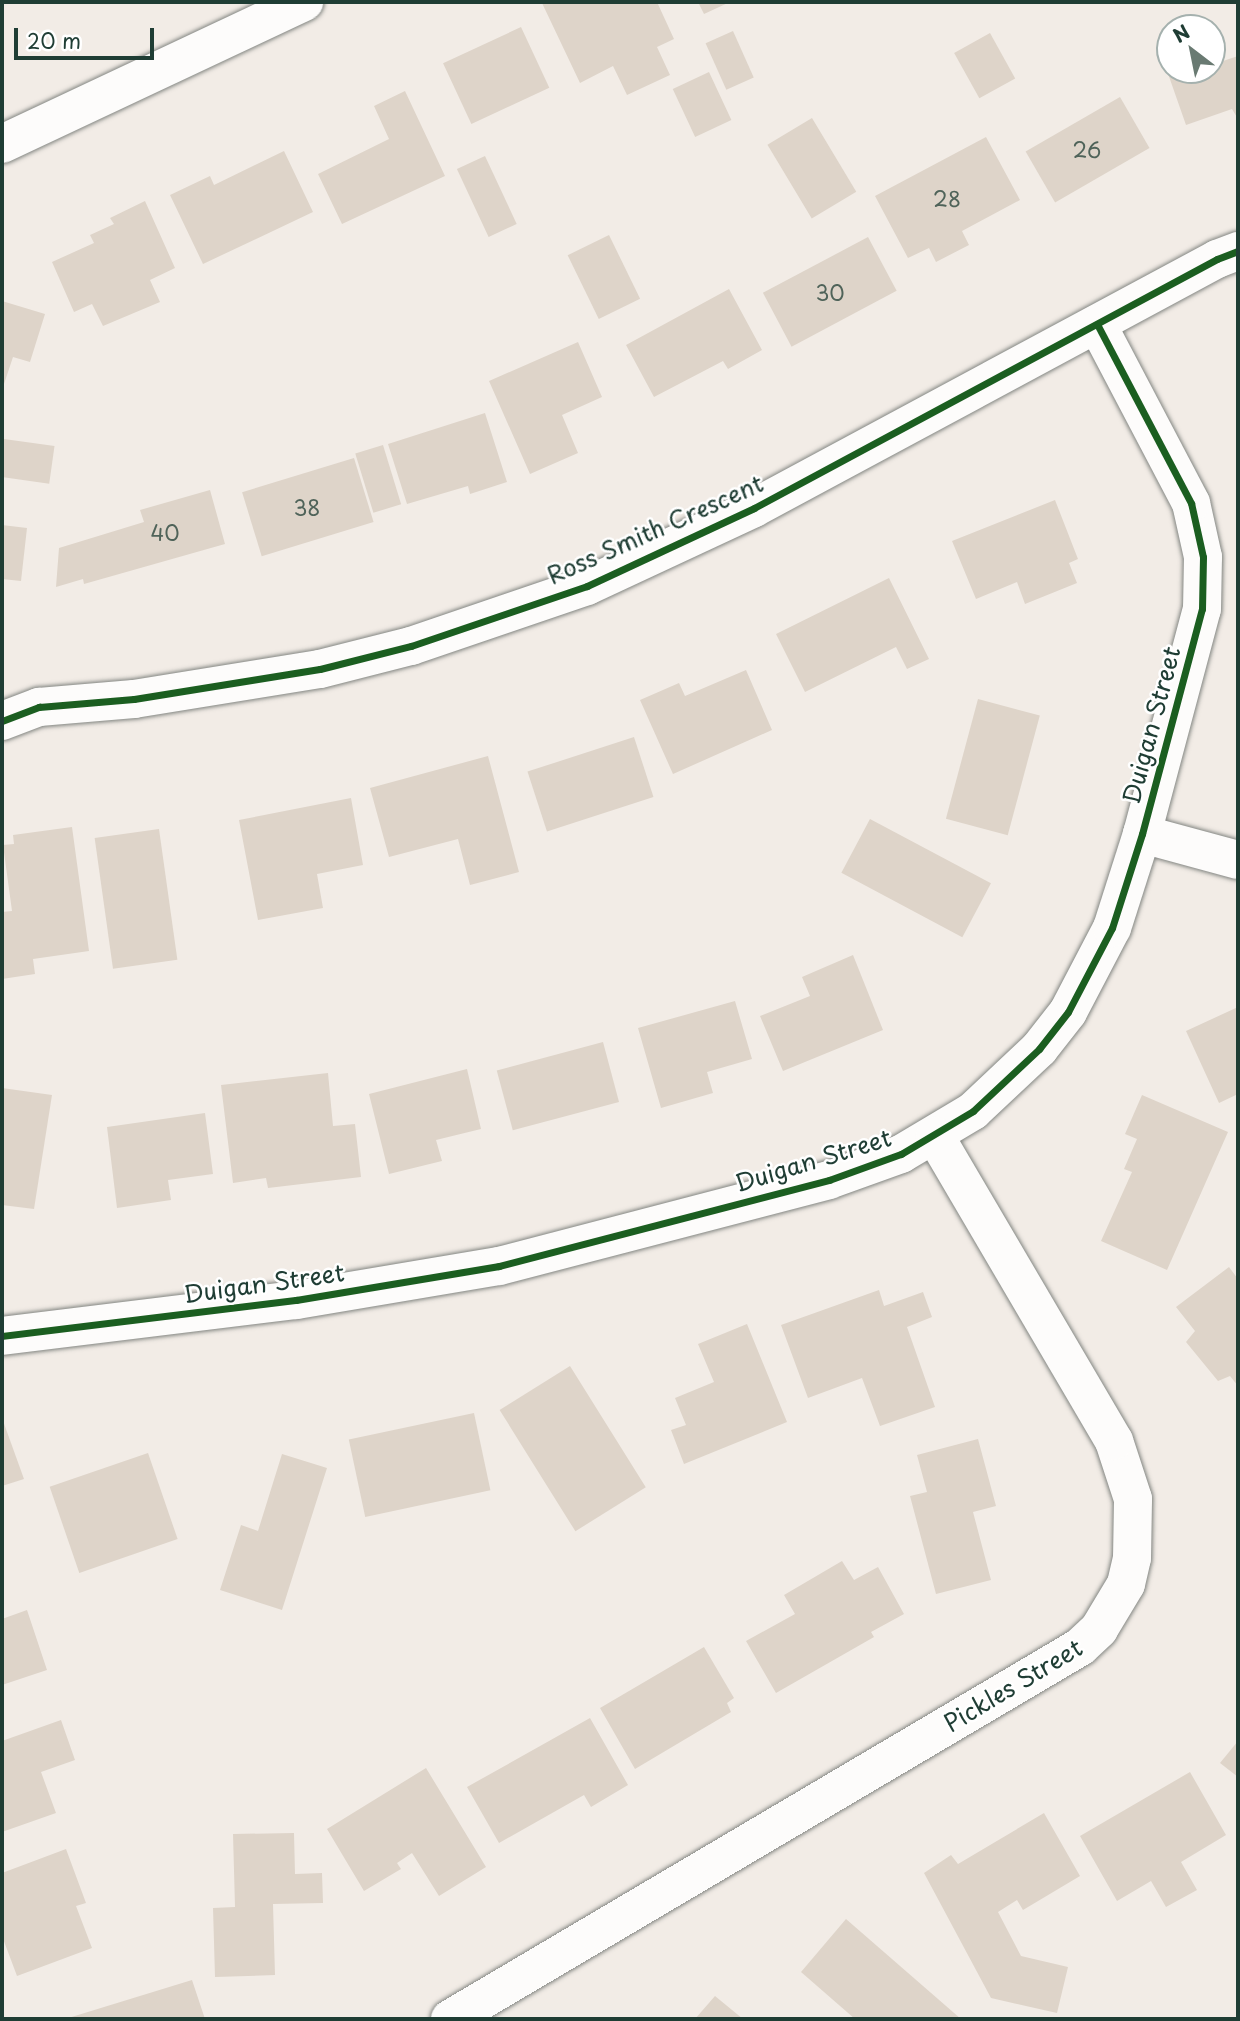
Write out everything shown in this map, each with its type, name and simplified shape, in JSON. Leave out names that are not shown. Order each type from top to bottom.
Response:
[{"type":"street","points":[[2,143],[304,2]]},
{"type":"street","name":"Ross Smith Crescent","points":[[2,721],[39,707],[134,699],[320,669],[411,646],[587,586],[754,508],[1217,259],[1238,251]]},
{"type":"street","name":"Duigan Street","points":[[2,1336],[296,1300],[499,1266],[829,1180],[901,1154],[935,1136],[983,1102],[1040,1049],[1068,1012],[1112,928],[1142,834],[1202,609],[1203,556],[1191,503],[1097,324]]},
{"type":"street","name":"Ross Smith Crescent","points":[[2,699],[39,707]]},
{"type":"street","points":[[1142,834],[1238,860]]},
{"type":"street","name":"Pickles Street","points":[[450,2019],[1080,1647],[1099,1629],[1126,1584],[1132,1558],[1132,1499],[1114,1441],[935,1136]]},
{"type":"building","points":[[657,2],[674,39],[657,47],[670,75],[627,95],[613,66],[580,83],[542,3]]},
{"type":"building","points":[[698,2],[730,2],[704,14]]},
{"type":"building","points":[[521,27],[549,88],[471,124],[443,63]]},
{"type":"building","points":[[733,31],[754,78],[726,90],[706,43]]},
{"type":"building","points":[[990,33],[1015,78],[979,98],[954,53]]},
{"type":"building","points":[[1238,56],[1238,119],[1232,109],[1186,125],[1172,84],[1226,84],[1226,60]]},
{"type":"building","points":[[709,72],[731,120],[695,137],[673,89]]},
{"type":"building","points":[[405,91],[445,176],[342,224],[318,174],[389,139],[374,106]]},
{"type":"building","points":[[1120,97],[1150,148],[1055,203],[1026,152]]},
{"type":"building","points":[[812,118],[856,192],[812,218],[767,145]]},
{"type":"building","points":[[986,137],[1020,200],[962,231],[969,245],[936,262],[929,248],[908,258],[875,196]]},
{"type":"building","points":[[284,151],[313,212],[203,264],[170,195],[210,176],[214,185]]},
{"type":"building","points":[[485,156],[517,224],[489,237],[457,169]]},
{"type":"building","points":[[145,201],[175,268],[150,280],[160,302],[103,326],[92,304],[74,312],[52,262],[94,243],[90,235],[114,224],[110,218]]},
{"type":"building","points":[[609,235],[640,299],[599,319],[568,255]]},
{"type":"building","points":[[868,237],[897,291],[792,347],[763,293]]},
{"type":"building","points":[[729,289],[762,350],[728,369],[723,361],[654,397],[626,345]]},
{"type":"building","points":[[2,301],[45,314],[30,362],[13,357],[2,390]]},
{"type":"building","points":[[578,342],[602,397],[562,415],[578,453],[530,474],[489,381]]},
{"type":"building","points":[[485,413],[507,482],[470,494],[468,486],[407,504],[388,444]]},
{"type":"building","points":[[4,439],[55,446],[49,484],[2,477]]},
{"type":"building","points":[[383,445],[401,504],[373,513],[355,453]]},
{"type":"building","points":[[354,458],[374,522],[262,556],[242,492]]},
{"type":"building","points":[[210,490],[225,544],[84,584],[83,579],[56,587],[59,548],[144,522],[140,510]]},
{"type":"building","points":[[1055,500],[1078,559],[1069,563],[1077,583],[1025,604],[1017,582],[976,599],[952,541]]},
{"type":"building","points":[[2,525],[27,528],[21,581],[2,579]]},
{"type":"building","points":[[889,578],[929,659],[907,669],[896,647],[805,692],[776,634]]},
{"type":"building","points":[[746,670],[772,730],[673,774],[640,700],[679,683],[685,696]]},
{"type":"building","points":[[978,699],[1040,716],[1008,835],[946,819]]},
{"type":"building","points":[[634,737],[653,797],[547,832],[527,772]]},
{"type":"building","points":[[488,756],[519,872],[470,885],[458,839],[389,857],[370,788]]},
{"type":"building","points":[[351,798],[363,865],[317,874],[323,908],[258,920],[239,820]]},
{"type":"building","points":[[870,819],[991,883],[962,937],[841,873]]},
{"type":"building","points":[[72,827],[89,951],[33,959],[35,974],[2,979],[2,912],[12,911],[3,845],[14,844],[13,835]]},
{"type":"building","points":[[159,829],[177,960],[113,969],[95,838]]},
{"type":"building","points":[[853,955],[883,1030],[783,1071],[760,1016],[810,996],[802,977]]},
{"type":"building","points":[[735,1001],[752,1059],[707,1072],[713,1093],[661,1108],[638,1028]]},
{"type":"building","points":[[1238,1007],[1238,1094],[1219,1103],[1186,1031]]},
{"type":"building","points":[[603,1042],[619,1102],[513,1130],[497,1070]]},
{"type":"building","points":[[467,1069],[481,1129],[436,1140],[442,1161],[389,1174],[369,1094]]},
{"type":"building","points":[[328,1073],[333,1126],[355,1124],[361,1177],[268,1188],[266,1178],[233,1183],[221,1085]]},
{"type":"building","points":[[2,1088],[52,1095],[34,1209],[2,1205]]},
{"type":"building","points":[[1142,1095],[1228,1132],[1167,1270],[1101,1241],[1132,1172],[1124,1169],[1137,1139],[1125,1134]]},
{"type":"building","points":[[205,1113],[213,1174],[168,1180],[171,1200],[117,1208],[107,1127]]},
{"type":"building","points":[[1229,1267],[1238,1279],[1238,1386],[1230,1376],[1218,1381],[1186,1342],[1195,1331],[1176,1307]]},
{"type":"building","points":[[879,1290],[884,1306],[923,1292],[932,1317],[907,1327],[935,1407],[880,1426],[862,1378],[808,1398],[781,1325]]},
{"type":"building","points":[[747,1324],[787,1422],[684,1464],[671,1430],[686,1425],[675,1398],[714,1382],[698,1344]]},
{"type":"building","points":[[570,1366],[646,1487],[575,1531],[500,1410]]},
{"type":"building","points":[[474,1413],[490,1490],[365,1517],[349,1440]]},
{"type":"building","points":[[2,1418],[24,1479],[2,1486]]},
{"type":"building","points":[[978,1439],[996,1506],[973,1512],[991,1580],[936,1594],[910,1496],[927,1492],[917,1455]]},
{"type":"building","points":[[148,1453],[178,1539],[79,1573],[50,1487]]},
{"type":"building","points":[[282,1454],[327,1468],[282,1610],[220,1590],[241,1525],[258,1531]]},
{"type":"building","points":[[842,1561],[854,1580],[878,1567],[904,1614],[871,1632],[874,1637],[776,1693],[746,1641],[795,1614],[784,1595]]},
{"type":"building","points":[[27,1610],[47,1670],[2,1685],[2,1619]]},
{"type":"building","points":[[704,1647],[734,1698],[727,1703],[731,1712],[635,1769],[600,1708]]},
{"type":"building","points":[[590,1718],[628,1785],[591,1807],[584,1795],[499,1843],[467,1787]]},
{"type":"building","points":[[61,1720],[75,1760],[41,1772],[56,1813],[2,1832],[2,1741]]},
{"type":"building","points":[[1238,1741],[1238,1777],[1220,1763]]},
{"type":"building","points":[[426,1768],[486,1867],[439,1896],[412,1853],[397,1863],[401,1869],[364,1891],[327,1829]]},
{"type":"building","points":[[1190,1772],[1226,1835],[1181,1862],[1197,1890],[1166,1907],[1151,1881],[1117,1901],[1080,1836]]},
{"type":"building","points":[[1044,1813],[1080,1876],[1023,1910],[1017,1900],[998,1912],[1021,1956],[1068,1967],[1057,2013],[991,1998],[924,1873],[951,1855],[958,1864]]},
{"type":"building","points":[[294,1833],[295,1874],[322,1873],[323,1903],[273,1904],[275,1975],[215,1977],[213,1908],[235,1907],[233,1834]]},
{"type":"building","points":[[66,1849],[86,1903],[76,1906],[92,1948],[17,1976],[2,1936],[2,1873]]},
{"type":"building","points":[[846,1919],[961,2019],[855,2019],[801,1972]]},
{"type":"building","points":[[192,1980],[205,2019],[65,2019]]},
{"type":"building","points":[[715,1996],[743,2019],[695,2019]]},
{"type":"cycle path","points":[[2,721],[39,707],[134,699],[320,669],[411,646],[587,586],[754,508],[1217,259],[1238,251]]},
{"type":"cycle path","points":[[2,1336],[296,1300],[499,1266],[829,1180],[901,1154],[973,1111],[1039,1049],[1068,1012],[1112,928],[1142,834],[1202,609],[1203,557],[1191,503],[1097,324]]}]
